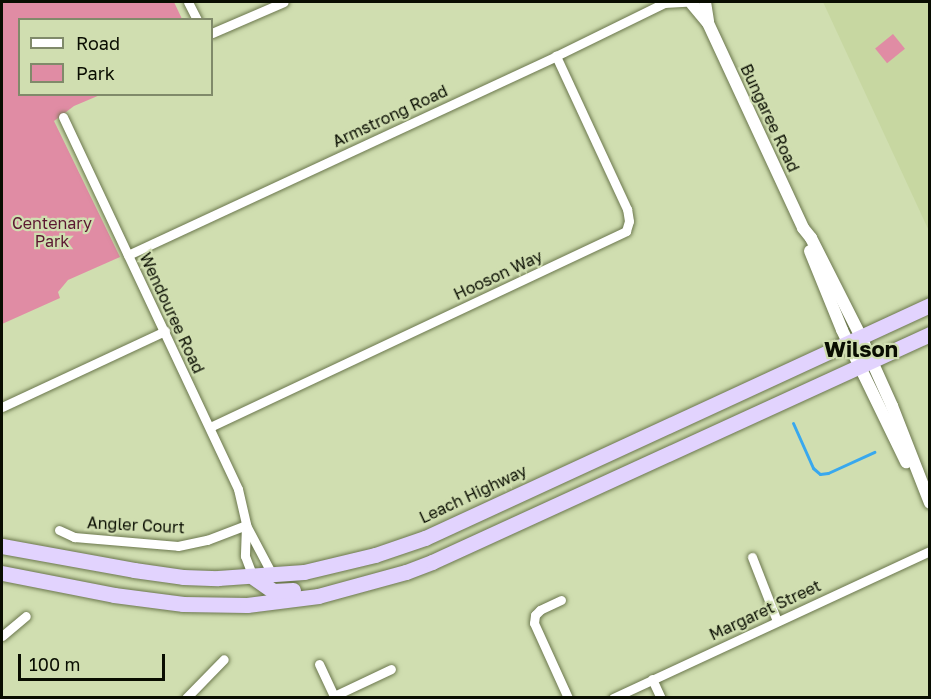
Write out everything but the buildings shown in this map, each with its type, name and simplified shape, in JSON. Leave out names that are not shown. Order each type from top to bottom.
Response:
[{"type":"highway","name":"Leach Highway","points":[[2,546],[183,577],[273,576],[328,567],[424,538],[930,305]]},
{"type":"highway","points":[[2,573],[114,595],[183,604],[272,602],[318,596],[432,562],[930,334]]},
{"type":"highway","points":[[253,577],[273,591],[365,583]]},
{"type":"street","points":[[188,2],[196,18]]},
{"type":"street","points":[[213,33],[284,2]]},
{"type":"street","name":"Armstrong Road","points":[[128,255],[556,56],[665,2],[694,2]]},
{"type":"street","name":"Bungaree Road","points":[[694,2],[708,23],[803,228],[811,238],[910,471],[920,482],[930,503]]},
{"type":"street","name":"Hooson Way","points":[[210,427],[626,231],[629,221],[627,209],[556,56]]},
{"type":"street","name":"Wendouree Road","points":[[63,117],[238,489],[246,525],[245,556],[253,577]]},
{"type":"street","points":[[2,406],[165,331]]},
{"type":"street","name":"Wendouree Road","points":[[246,525],[273,576]]},
{"type":"street","name":"Angler Court","points":[[59,531],[74,537],[178,546],[207,540],[246,525]]},
{"type":"street","name":"Margaret Street","points":[[613,698],[930,551]]},
{"type":"street","points":[[752,557],[777,621]]},
{"type":"street","points":[[561,600],[540,610],[535,615],[534,623],[568,698]]},
{"type":"street","points":[[2,636],[26,616]]},
{"type":"street","points":[[186,698],[224,659]]},
{"type":"street","points":[[320,664],[334,697],[391,669]]},
{"type":"street","points":[[652,679],[661,698]]},
{"type":"shaded area","points":[[823,2],[929,2],[929,231]]},
{"type":"green space","name":"Centenary Park","points":[[2,2],[174,2],[182,18],[18,18],[18,96],[98,96],[74,106],[54,121],[120,257],[68,280],[58,292],[60,298],[2,324]]},
{"type":"green space","points":[[893,34],[905,49],[887,63],[875,48]]},
{"type":"waterway","points":[[793,423],[813,468],[820,474],[828,473],[874,452]]},
{"type":"district","name":"Wilson","points":[[861,349]]}]
